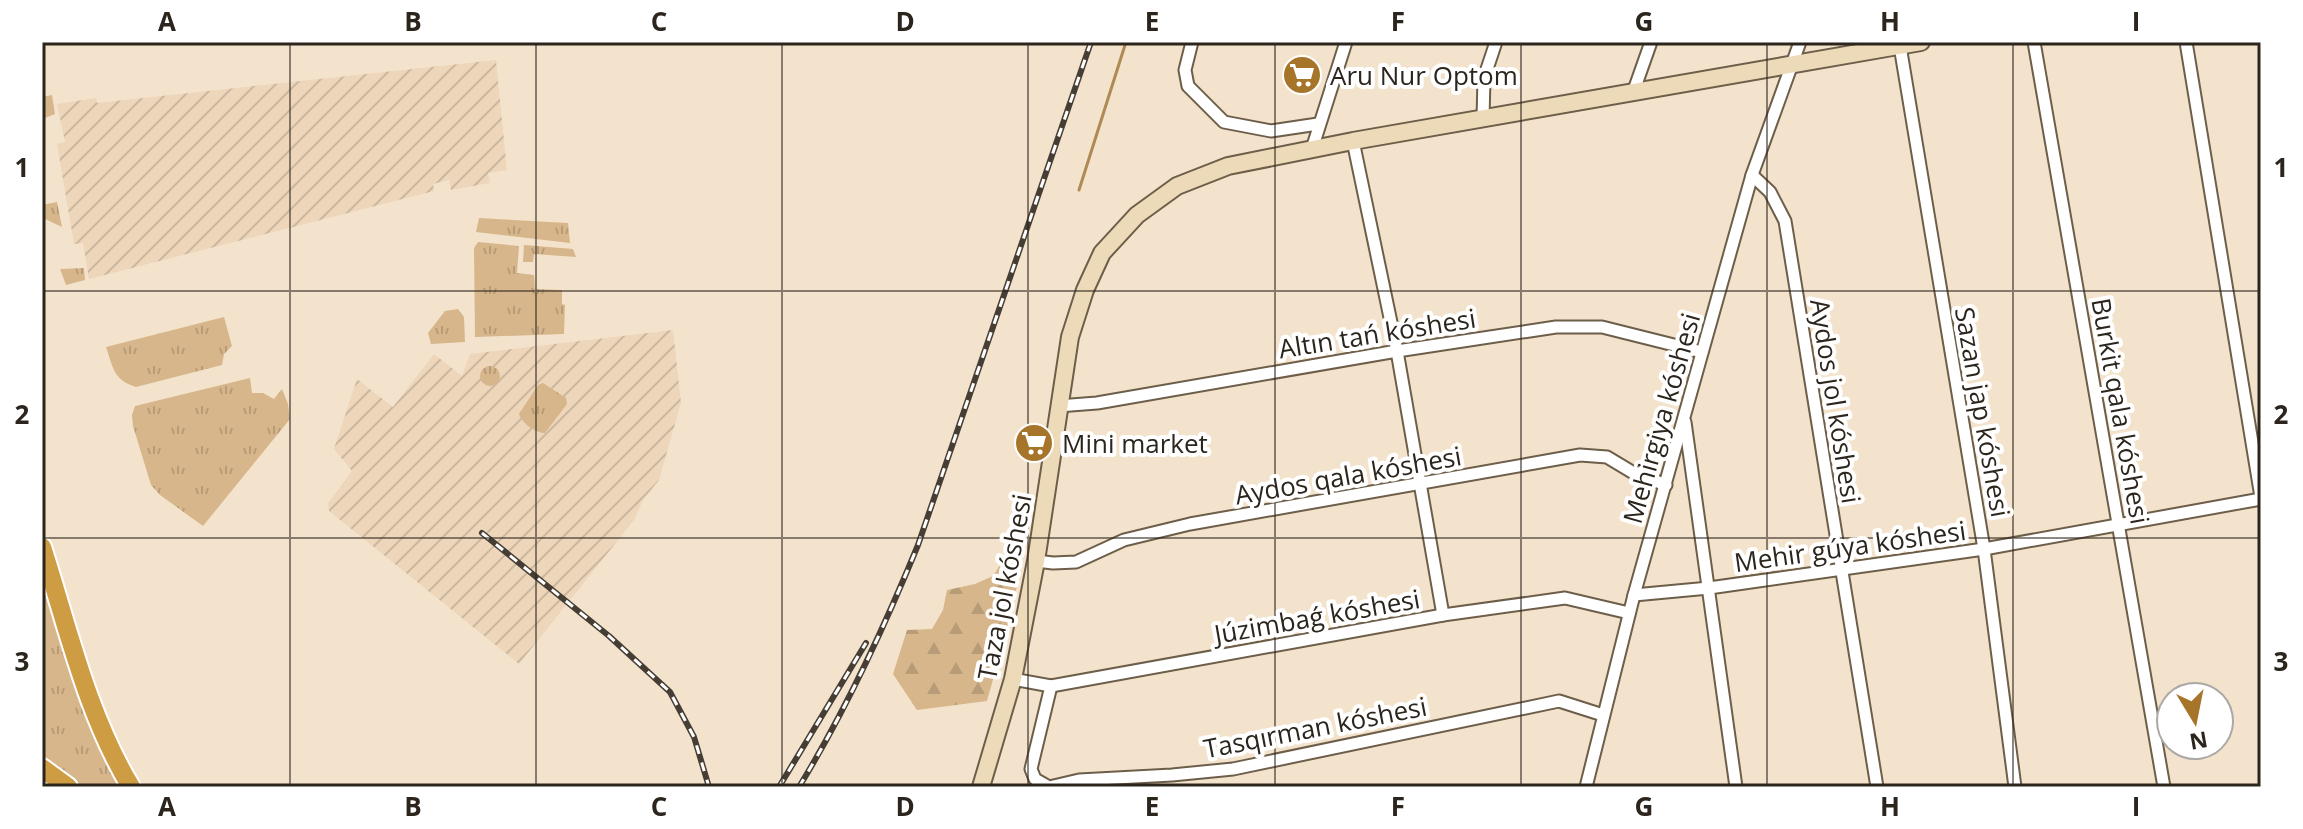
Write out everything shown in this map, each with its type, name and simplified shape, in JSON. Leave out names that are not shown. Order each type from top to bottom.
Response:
[{"type":"highway","points":[[42,547],[87,691],[112,754],[131,787]]},
{"type":"highway","points":[[42,768],[68,787]]},
{"type":"main road","name":"Taza jol kóshesi","points":[[981,787],[1013,679],[1036,561],[1070,337],[1085,290],[1102,253],[1137,215],[1177,186],[1228,166],[1353,141],[1921,42]]},
{"type":"street","points":[[1192,42],[1185,70],[1188,86],[1224,122],[1271,131],[1318,124]]},
{"type":"street","points":[[1312,149],[1346,42]]},
{"type":"street","points":[[1483,119],[1484,78],[1496,42]]},
{"type":"street","points":[[1633,93],[1651,42]]},
{"type":"street","name":"Mehirgiya kóshesi","points":[[1586,787],[1629,613],[1752,175],[1800,42]]},
{"type":"street","name":"Burkit qala kóshesi","points":[[2034,42],[2164,787]]},
{"type":"street","points":[[2186,42],[2261,498]]},
{"type":"street","name":"Sazan jap kóshesi","points":[[1900,46],[1984,549],[2015,787]]},
{"type":"street","points":[[1353,141],[1397,351],[1443,615]]},
{"type":"street","name":"Aydos jol kóshesi","points":[[1752,175],[1770,192],[1785,221],[1877,787]]},
{"type":"street","name":"Altın tań kóshesi","points":[[1058,406],[1097,403],[1556,327],[1602,327],[1702,352]]},
{"type":"street","points":[[1684,417],[1736,787]]},
{"type":"street","name":"Aydos qala kóshesi","points":[[1036,561],[1076,562],[1124,540],[1190,524],[1580,455],[1607,457],[1632,472],[1666,485]]},
{"type":"street","name":"Mehir gúyа kóshesi","points":[[1634,595],[1709,588],[1984,549],[2261,498]]},
{"type":"street","name":"Júzimbaǵ kóshesi","points":[[1013,679],[1051,686],[1443,615],[1565,598],[1629,613]]},
{"type":"street","name":"Tasqırman kóshesi","points":[[1051,686],[1031,769],[1035,779],[1049,787],[1079,780],[1233,769],[1559,701],[1603,715]]},
{"type":"shaded area","points":[[496,60],[507,170],[488,173],[490,183],[451,190],[449,180],[433,184],[434,191],[89,279],[83,243],[74,244],[57,144],[65,142],[57,104],[96,98],[97,103]]},
{"type":"shaded area","points":[[673,330],[681,403],[659,480],[643,500],[634,520],[519,664],[329,511],[328,503],[352,471],[334,449],[357,379],[393,407],[434,354],[462,376],[470,354]]},
{"type":"green space","points":[[52,95],[55,114],[42,119],[42,97]]},
{"type":"green space","points":[[57,202],[62,227],[43,218],[42,205]]},
{"type":"green space","points":[[479,218],[568,223],[570,243],[476,232]]},
{"type":"green space","points":[[478,242],[519,246],[517,273],[534,275],[535,289],[562,290],[564,334],[475,337],[474,248]]},
{"type":"green space","points":[[524,245],[573,249],[576,257],[534,254],[533,262],[523,262]]},
{"type":"green space","points":[[84,268],[85,280],[66,285],[60,269]]},
{"type":"green space","points":[[458,309],[464,317],[465,342],[431,344],[428,333],[445,311]]},
{"type":"green space","points":[[224,317],[232,346],[224,354],[222,365],[136,387],[123,381],[115,372],[106,347]]},
{"type":"green space","points":[[486,366],[494,366],[500,376],[494,386],[486,386],[480,380],[480,372]]},
{"type":"green space","points":[[250,378],[252,393],[263,393],[274,399],[282,389],[290,419],[203,526],[151,485],[132,415],[135,406]]},
{"type":"green space","points":[[543,383],[566,398],[567,404],[545,433],[529,427],[519,414],[538,385]]},
{"type":"green space","points":[[1027,535],[1012,611],[987,701],[917,710],[893,674],[907,630],[932,629],[943,610],[947,590],[975,584],[993,576],[1010,549]]},
{"type":"green space","points":[[42,577],[84,711],[119,787],[75,787],[42,763]]},
{"type":"waterway","points":[[1079,190],[1126,42]]},
{"type":"railway","points":[[799,787],[863,668],[918,545],[1091,42]]},
{"type":"railway","points":[[482,533],[609,636],[670,692],[694,737],[709,787]]},
{"type":"railway","points":[[779,787],[866,643]]},
{"type":"place","name":"Aru Nur Optom","points":[[1302,75]]},
{"type":"place","name":"Mini market","points":[[1034,443]]}]
